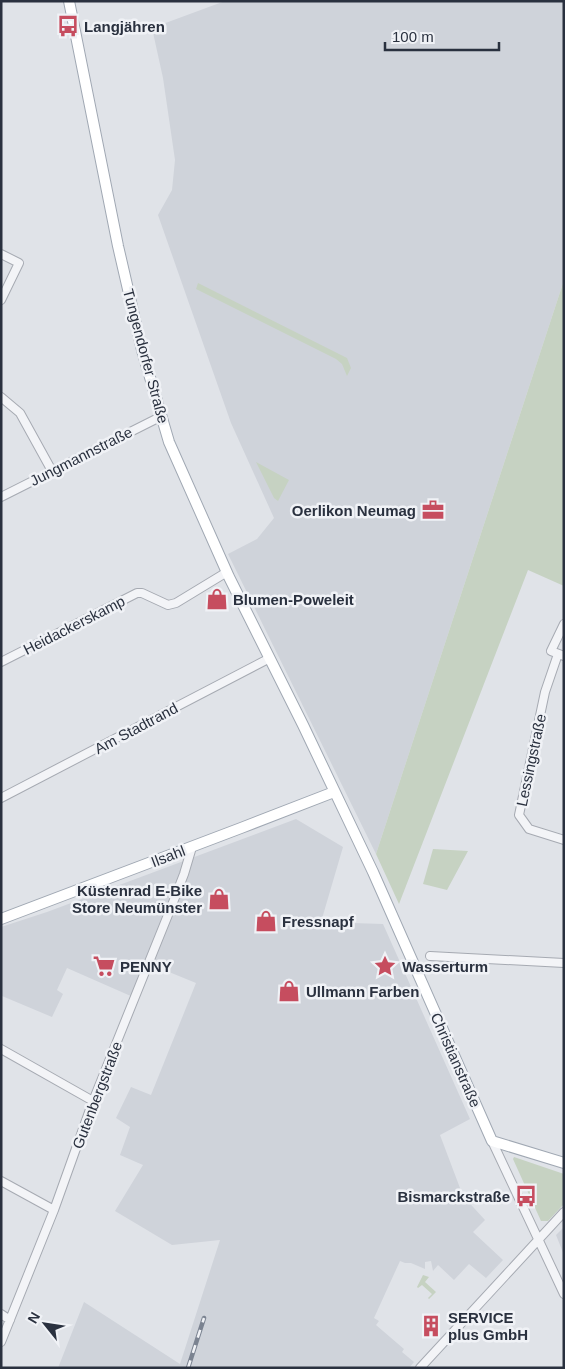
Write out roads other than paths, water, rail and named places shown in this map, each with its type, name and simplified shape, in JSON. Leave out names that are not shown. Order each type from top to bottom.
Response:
[{"type":"main road","name":"Tungendorfer Straße","points":[[69,1],[118,246],[142,350],[169,442],[227,572],[286,690]]},
{"type":"main road","name":"Christianstraße","points":[[286,690],[373,872],[492,1141]]},
{"type":"main road","name":"Ilsahl","points":[[1,919],[334,792]]},
{"type":"main road","points":[[492,1141],[564,1163]]},
{"type":"street","points":[[1,254],[19,264],[1,300]]},
{"type":"street","points":[[1,397],[20,412],[52,471]]},
{"type":"street","name":"Jungmannstraße","points":[[1,497],[162,416]]},
{"type":"street","name":"Heidackerskamp","points":[[1,662],[137,593],[142,593],[168,605],[176,603],[227,572]]},
{"type":"street","name":"Lessingstraße","points":[[564,624],[558,654],[545,692],[519,815],[529,829],[564,840]]},
{"type":"street","name":"Am Stadtrand","points":[[1,798],[270,658]]},
{"type":"street","name":"Gutenbergstraße","points":[[1,1342],[54,1210],[93,1101],[184,874],[192,847]]},
{"type":"street","points":[[430,956],[564,963]]},
{"type":"street","points":[[1,1049],[93,1101]]},
{"type":"street","name":"Christianstraße","points":[[492,1141],[564,1294]]},
{"type":"street","points":[[1,1181],[54,1210]]},
{"type":"street","points":[[420,1368],[564,1212]]},
{"type":"street","points":[[1,1314],[10,1320]]},
{"type":"railway","points":[[188,1368],[204,1318]]},
{"type":"place","name":"Langjähren","points":[[68,26]]},
{"type":"place","name":"Oerlikon Neumag","points":[[433,510]]},
{"type":"place","name":"Blumen-Poweleit","points":[[217,599]]},
{"type":"place","name":"Küstenrad E-Bike Store Neumünster","points":[[219,899]]},
{"type":"place","name":"Fressnapf","points":[[266,921]]},
{"type":"place","name":"PENNY","points":[[104,966]]},
{"type":"place","name":"Wasserturm","points":[[385,966]]},
{"type":"place","name":"Ullmann Farben","points":[[289,991]]},
{"type":"place","name":"Bismarckstraße","points":[[526,1196]]},
{"type":"place","name":"SERVICE plus GmbH","points":[[431,1326]]}]
